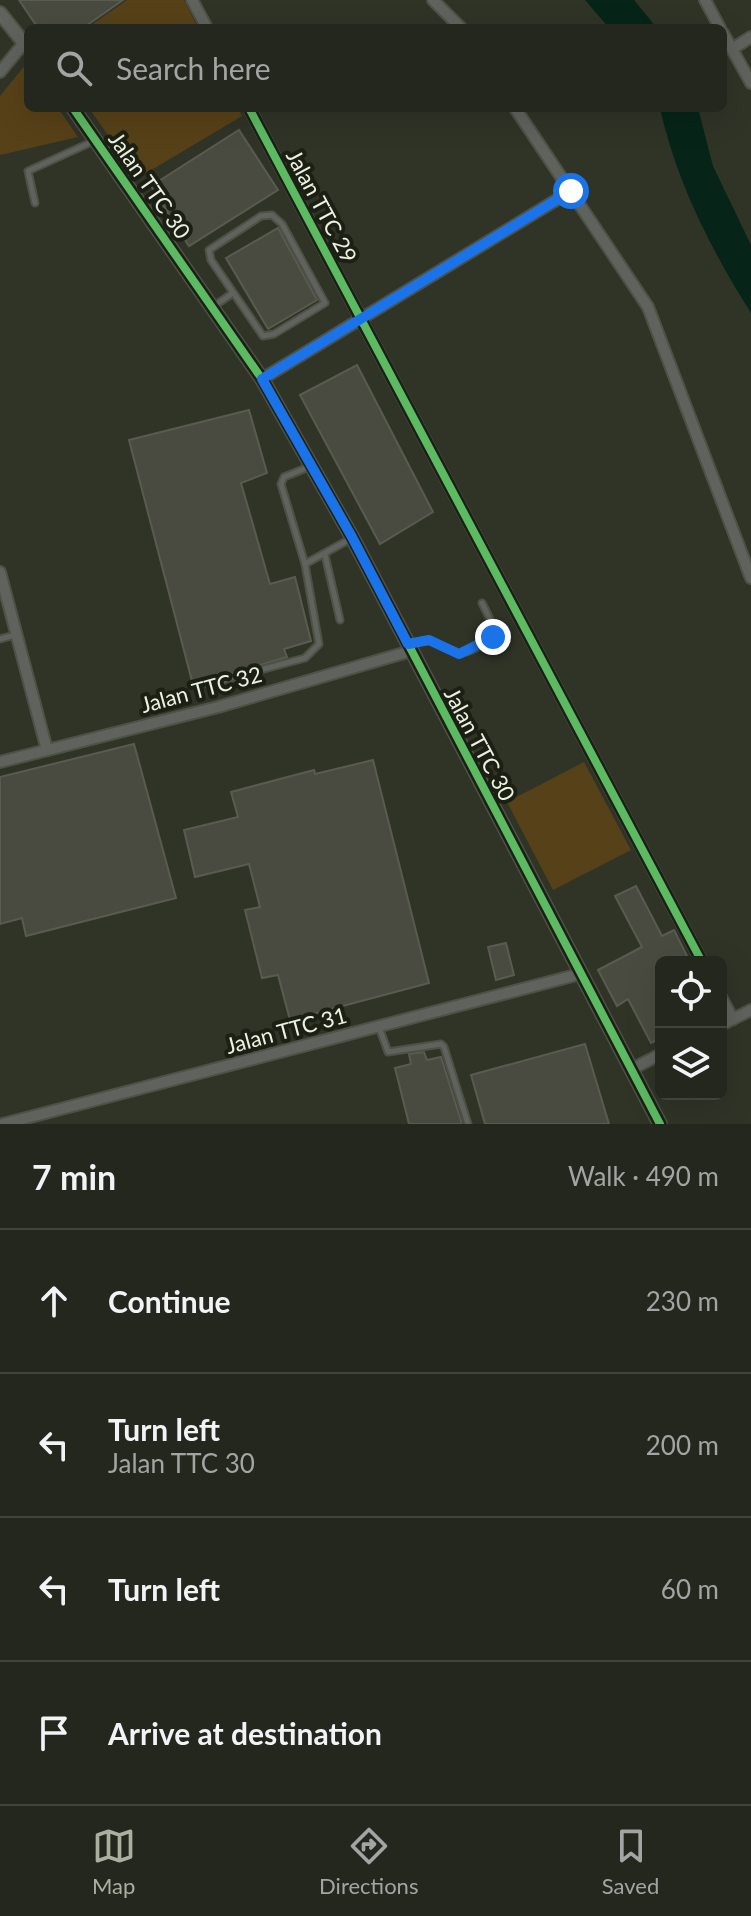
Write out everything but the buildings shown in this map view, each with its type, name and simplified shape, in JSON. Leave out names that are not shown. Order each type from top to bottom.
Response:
[{"type":"street","points":[[192,0],[205,24]]},
{"type":"street","points":[[433,0],[457,24]]},
{"type":"street","points":[[705,0],[719,24]]},
{"type":"street","points":[[0,13],[24,43]]},
{"type":"street","points":[[732,49],[751,37]]},
{"type":"street","points":[[727,40],[751,83]]},
{"type":"street","points":[[0,72],[24,48]]},
{"type":"street","name":"Jalan TTC 30","points":[[76,112],[262,379],[352,537],[660,1124]]},
{"type":"street","name":"Jalan TTC 29","points":[[251,112],[699,956]]},
{"type":"street","points":[[518,112],[648,307],[751,578]]},
{"type":"street","points":[[262,379],[571,191]]},
{"type":"street","points":[[0,572],[47,750]]},
{"type":"street","name":"Jalan TTC 32","points":[[0,762],[218,707],[410,648]]},
{"type":"street","name":"Jalan TTC 31","points":[[3,1124],[580,974]]},
{"type":"street","points":[[727,1008],[733,1019]]},
{"type":"street","points":[[727,1022],[751,1010]]},
{"type":"street","points":[[632,1069],[655,1057]]},
{"type":"lane","points":[[35,203],[28,171],[97,140]]},
{"type":"lane","points":[[272,215],[282,224],[325,303],[274,334],[263,336],[233,293],[209,250],[261,216],[272,215]]},
{"type":"lane","points":[[213,307],[233,293]]},
{"type":"lane","points":[[208,684],[305,658],[316,651],[319,644],[305,564],[281,484],[284,477],[312,466]]},
{"type":"lane","points":[[305,564],[352,537]]},
{"type":"lane","points":[[325,555],[340,620]]},
{"type":"lane","points":[[410,648],[429,640],[459,654],[481,645],[493,637],[495,629],[482,603]]},
{"type":"lane","points":[[0,639],[16,635]]},
{"type":"lane","points":[[378,1026],[388,1052],[441,1044],[444,1047],[468,1124]]},
{"type":"shaded area","points":[[127,0],[184,0],[196,24],[93,24]]},
{"type":"shaded area","points":[[585,0],[634,0],[654,24],[606,24]]},
{"type":"shaded area","points":[[24,67],[24,112],[61,112],[78,137],[0,155],[0,96]]},
{"type":"shaded area","points":[[92,112],[240,112],[242,116],[138,178]]},
{"type":"shaded area","points":[[661,112],[699,112],[713,166],[751,245],[751,313],[696,214]]},
{"type":"shaded area","points":[[584,762],[631,850],[553,890],[507,802]]},
{"type":"cycle path","points":[[76,112],[262,379],[352,537],[660,1124]]},
{"type":"cycle path","points":[[251,112],[699,956]]},
{"type":"route","points":[[493,637],[459,654],[449,652],[429,640],[408,644],[352,537],[262,379],[571,191]]}]
